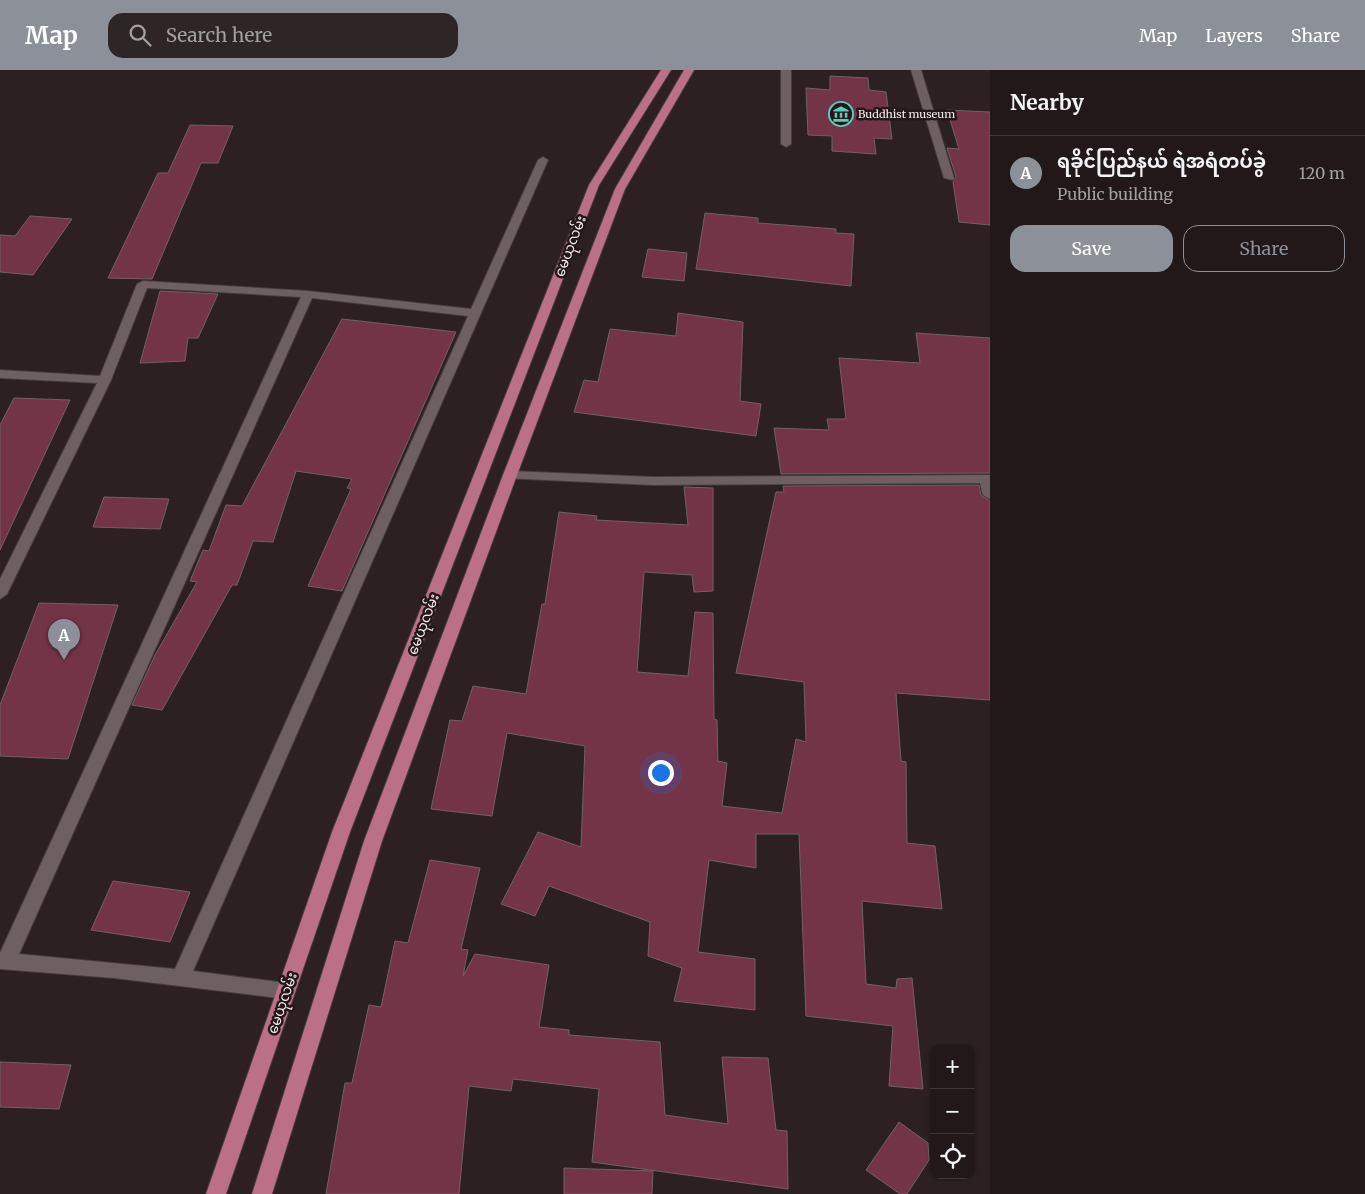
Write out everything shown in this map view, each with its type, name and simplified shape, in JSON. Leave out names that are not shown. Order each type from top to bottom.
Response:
[{"type":"main road","name":"မေယုလမ်း","points":[[216,1194],[341,832],[594,185],[666,70]]},
{"type":"main road","name":"မေယုလမ်း","points":[[262,1194],[373,841],[510,475],[620,189],[689,70]]},
{"type":"street","points":[[786,70],[786,144]]},
{"type":"street","points":[[916,70],[950,178]]},
{"type":"street","points":[[180,979],[542,160]]},
{"type":"street","points":[[0,594],[105,380],[143,284],[308,294],[475,313]]},
{"type":"street","points":[[286,991],[114,970],[3,962],[308,294]]},
{"type":"street","points":[[0,374],[105,380]]},
{"type":"street","points":[[510,475],[652,481],[988,479],[990,495]]},
{"type":"building","points":[[830,76],[868,78],[869,90],[886,92],[892,139],[874,138],[876,154],[832,151],[832,136],[808,135],[806,88],[830,90]]},
{"type":"building","points":[[947,110],[990,112],[990,225],[959,222],[953,182],[956,177],[947,148],[959,149]]},
{"type":"building","points":[[190,125],[233,126],[218,163],[201,163],[152,279],[108,278],[158,173],[168,173]]},
{"type":"building","points":[[705,213],[758,218],[758,223],[836,229],[836,233],[854,234],[851,286],[696,269]]},
{"type":"building","points":[[30,216],[72,219],[33,275],[0,272],[0,235],[15,236]]},
{"type":"building","points":[[648,249],[687,253],[684,281],[642,277]]},
{"type":"building","points":[[160,291],[218,294],[198,338],[188,338],[185,361],[140,363]]},
{"type":"building","points":[[678,313],[743,322],[740,401],[761,404],[756,436],[574,412],[584,380],[598,382],[610,329],[676,336]]},
{"type":"building","points":[[342,319],[456,332],[342,591],[308,586],[351,489],[347,488],[352,479],[296,471],[273,542],[253,541],[237,585],[232,585],[162,710],[132,705],[155,655],[197,582],[190,581],[203,550],[209,551],[226,505],[242,506]]},
{"type":"building","points":[[916,333],[990,338],[990,473],[781,474],[774,428],[829,430],[827,419],[846,419],[839,358],[920,363]]},
{"type":"building","points":[[14,398],[70,400],[0,550],[0,425]]},
{"type":"building","points":[[979,485],[981,495],[990,501],[990,700],[896,693],[901,761],[906,762],[907,843],[935,846],[942,909],[862,901],[866,984],[896,988],[897,979],[912,978],[923,1089],[889,1086],[893,1026],[806,1016],[799,834],[756,834],[756,868],[709,860],[698,952],[755,959],[755,1010],[674,1001],[682,968],[648,956],[650,922],[549,886],[535,916],[501,904],[538,832],[581,847],[585,746],[507,733],[492,816],[431,809],[450,720],[462,721],[473,686],[526,694],[542,604],[545,604],[559,512],[597,516],[596,520],[688,525],[684,487],[713,488],[713,591],[694,592],[692,575],[644,572],[637,672],[688,676],[695,612],[713,613],[714,719],[717,720],[718,761],[727,763],[722,806],[782,813],[796,739],[806,742],[804,682],[736,673],[776,492],[784,492],[783,486]]},
{"type":"building","points":[[104,497],[169,499],[160,529],[93,527]]},
{"type":"building","points":[[39,603],[118,605],[68,759],[0,756],[0,705]]},
{"type":"building","points":[[430,860],[480,868],[461,949],[468,950],[463,976],[475,954],[549,965],[539,1027],[569,1030],[569,1035],[660,1042],[665,1115],[728,1124],[722,1057],[768,1058],[776,1130],[787,1131],[788,1189],[592,1162],[599,1089],[513,1079],[511,1091],[469,1086],[459,1194],[326,1194],[345,1083],[352,1083],[369,1005],[381,1007],[395,941],[408,943]]},
{"type":"building","points":[[113,881],[190,892],[170,942],[91,930]]},
{"type":"building","points":[[0,1062],[71,1065],[59,1109],[0,1107]]},
{"type":"building","points":[[899,1122],[928,1143],[929,1160],[907,1194],[900,1194],[866,1170]]},
{"type":"building","points":[[564,1168],[653,1171],[652,1194],[564,1194]]},
{"type":"place","name":"Buddhist museum","points":[[841,114]]},
{"type":"place","name":"ရခိုင်ပြည်နယ် ရဲအရံတပ်ခွဲ","points":[[64,660]]}]
